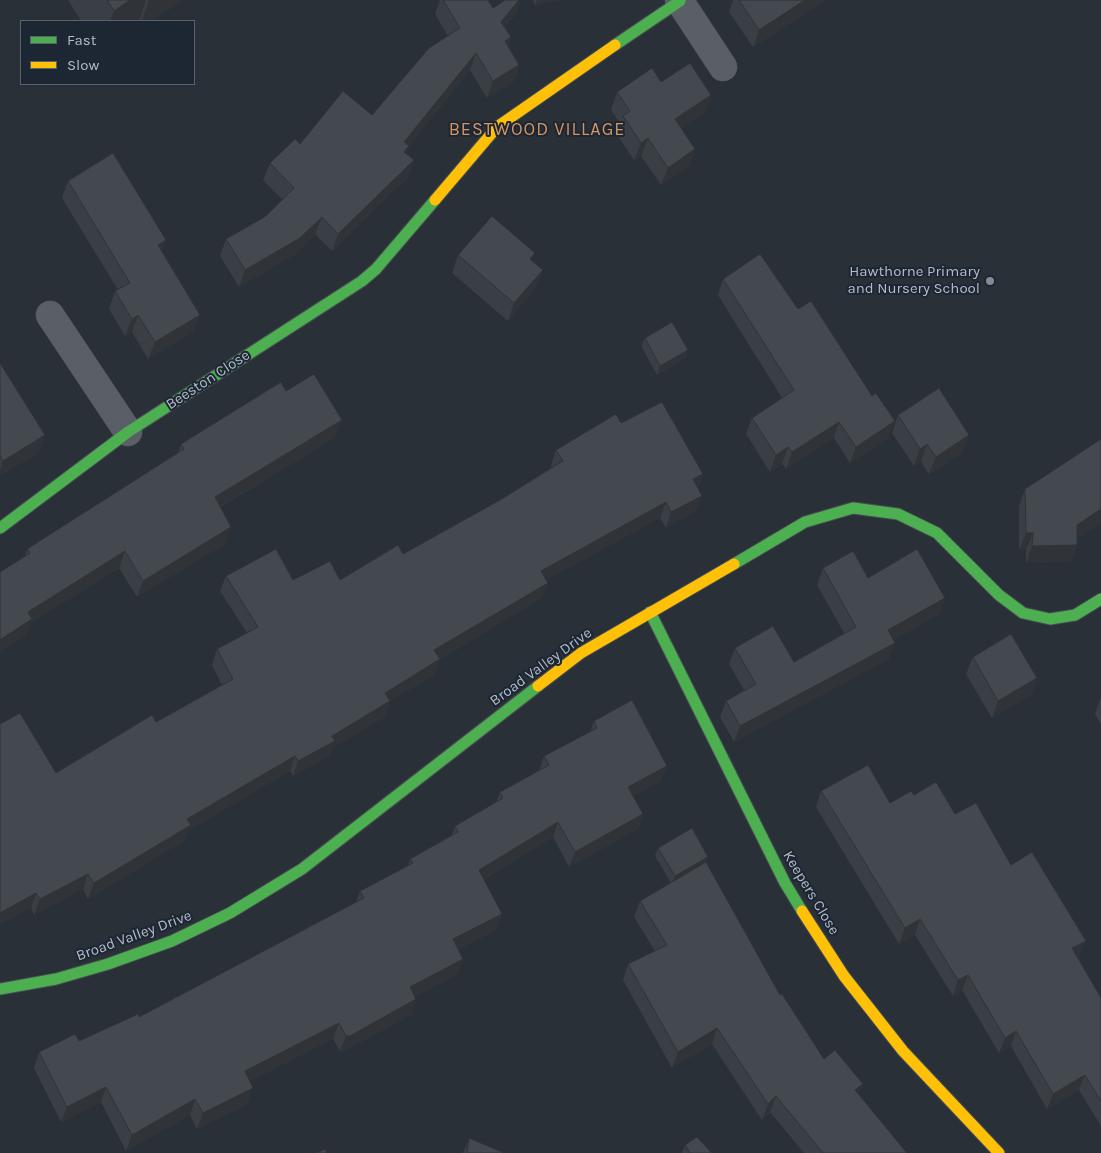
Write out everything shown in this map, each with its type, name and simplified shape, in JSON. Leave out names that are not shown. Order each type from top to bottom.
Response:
[{"type":"street","points":[[680,0],[723,67]]},
{"type":"street","name":"Beeston Close","points":[[0,528],[128,432],[362,281],[376,268],[497,128],[522,108],[680,0]]},
{"type":"street","points":[[50,315],[128,432]]},
{"type":"street","name":"Broad Valley Drive","points":[[0,990],[56,979],[108,964],[172,941],[230,913],[302,869],[581,653],[806,522],[853,508],[898,514],[937,533],[998,595],[1023,613],[1050,619],[1074,615],[1101,599]]},
{"type":"street","name":"Keepers Close","points":[[650,612],[785,883],[844,976],[903,1051],[999,1153]]},
{"type":"building","points":[[107,0],[130,0],[114,11]]},
{"type":"building","points":[[443,0],[488,0],[493,8],[505,0],[519,0],[501,22],[511,37],[505,41],[519,65],[493,81],[476,53],[404,142],[409,146],[404,152],[414,160],[338,234],[322,217],[300,238],[245,270],[226,239],[266,216],[294,188],[270,163],[295,139],[300,144],[343,91],[372,115],[429,48],[460,28]]},
{"type":"building","points":[[739,0],[805,0],[759,30]]},
{"type":"building","points":[[690,63],[711,95],[675,119],[695,149],[668,168],[648,138],[641,143],[623,116],[630,111],[617,92],[652,68],[661,82]]},
{"type":"building","points":[[113,153],[166,240],[158,245],[200,315],[155,342],[138,315],[132,319],[115,291],[130,283],[68,181]]},
{"type":"building","points":[[492,216],[535,253],[530,259],[543,270],[514,303],[458,255]]},
{"type":"building","points":[[760,254],[798,309],[811,301],[872,396],[876,393],[895,421],[856,447],[839,422],[792,452],[788,447],[776,455],[752,418],[794,390],[723,279]]},
{"type":"building","points":[[672,322],[688,350],[660,366],[645,338]]},
{"type":"building","points":[[0,363],[45,435],[3,461],[0,456]]},
{"type":"building","points":[[314,374],[342,420],[215,497],[231,527],[143,581],[125,551],[28,612],[32,619],[0,640],[0,572],[30,553],[27,549],[184,449],[181,444],[281,382],[286,391]]},
{"type":"building","points":[[939,388],[969,435],[936,457],[927,444],[920,449],[898,415]]},
{"type":"building","points":[[662,402],[703,474],[693,479],[702,496],[671,512],[666,502],[541,571],[548,583],[434,650],[440,659],[385,693],[390,701],[332,736],[335,741],[298,761],[295,756],[187,819],[191,825],[94,883],[88,874],[40,899],[36,893],[0,913],[0,724],[20,713],[56,773],[152,715],[156,722],[233,679],[217,649],[258,627],[226,576],[276,549],[293,580],[330,561],[340,580],[398,545],[403,554],[500,500],[563,461],[556,450],[616,414],[621,423]]},
{"type":"building","points":[[1101,439],[1101,509],[1077,525],[1077,545],[1032,546],[1033,533],[1026,533],[1025,489]]},
{"type":"building","points":[[917,549],[945,598],[888,630],[895,643],[740,726],[726,701],[756,684],[735,648],[773,626],[794,662],[856,627],[823,568],[853,551],[868,578]]},
{"type":"building","points":[[1011,634],[1037,678],[998,701],[973,657]]},
{"type":"building","points":[[632,700],[667,766],[628,787],[643,814],[575,852],[558,822],[479,870],[502,914],[453,939],[463,959],[410,987],[416,999],[350,1036],[346,1036],[339,1023],[245,1071],[253,1088],[203,1113],[195,1099],[132,1135],[106,1087],[67,1107],[39,1052],[75,1034],[79,1041],[138,1014],[139,1017],[364,898],[360,891],[413,863],[410,859],[458,832],[455,826],[503,798],[500,792],[549,765],[544,756],[597,728],[594,721]]},
{"type":"building","points":[[868,765],[890,803],[911,791],[914,795],[936,782],[955,814],[976,803],[1011,865],[1032,852],[1086,941],[1072,948],[1101,998],[1101,1101],[1085,1075],[1053,1094],[1016,1031],[1005,1038],[968,975],[958,980],[920,919],[905,928],[821,791]]},
{"type":"building","points":[[692,828],[708,857],[675,876],[658,848]]},
{"type":"building","points":[[706,862],[780,995],[782,994],[824,1059],[835,1050],[863,1084],[855,1090],[907,1153],[823,1153],[776,1096],[768,1104],[717,1028],[678,1052],[628,964],[667,945],[640,901]]},
{"type":"building","points":[[697,1137],[712,1153],[690,1153],[685,1145]]},
{"type":"building","points":[[469,1138],[504,1153],[467,1153]]},
{"type":"building","points":[[325,1149],[326,1153],[317,1153]]},
{"type":"traffic: fast","points":[[615,45],[680,1]]},
{"type":"traffic: fast","points":[[0,528],[128,432],[362,281],[376,269],[435,200]]},
{"type":"traffic: fast","points":[[734,564],[805,522],[853,508],[898,514],[937,533],[999,595],[1023,613],[1050,619],[1075,615],[1101,599]]},
{"type":"traffic: fast","points":[[650,612],[785,883],[802,911]]},
{"type":"traffic: fast","points":[[0,989],[56,979],[108,964],[172,941],[230,913],[302,869],[538,686]]},
{"type":"traffic: slow","points":[[435,200],[497,127],[615,45]]},
{"type":"traffic: slow","points":[[538,686],[581,653],[734,564]]},
{"type":"traffic: slow","points":[[802,911],[844,976],[903,1051],[999,1153]]},
{"type":"place","name":"Hawthorne Primary and Nursery School","points":[[990,281]]},
{"type":"district","name":"BESTWOOD VILLAGE","points":[[537,130]]}]
